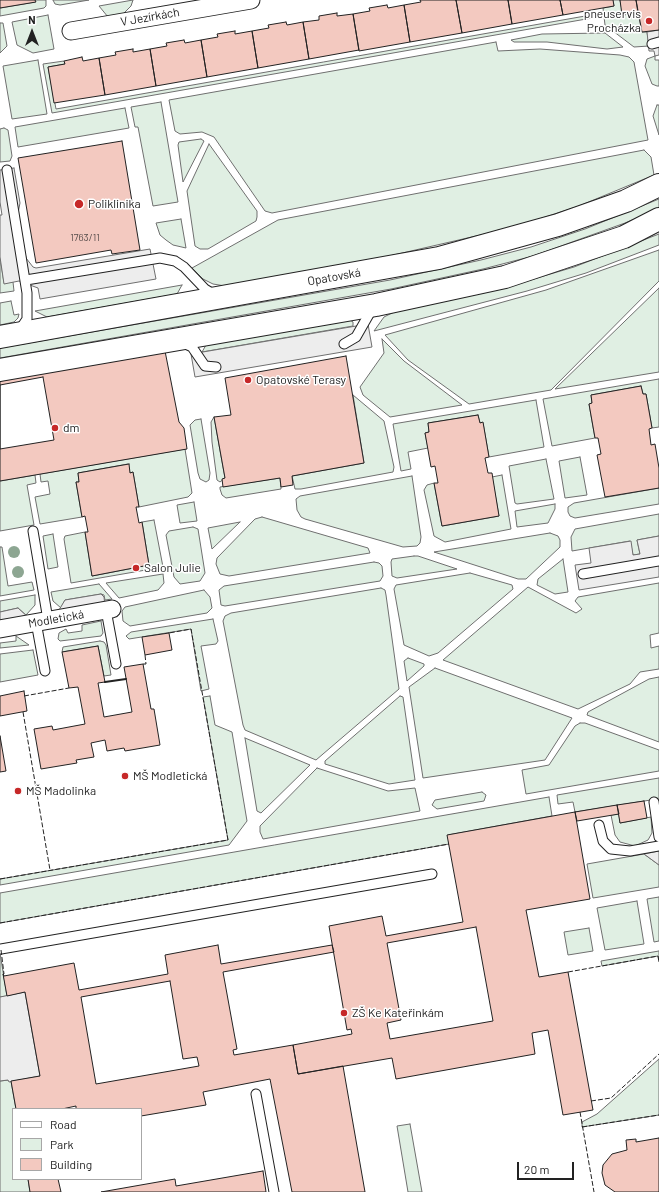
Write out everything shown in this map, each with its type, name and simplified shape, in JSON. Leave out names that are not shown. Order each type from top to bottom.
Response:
[{"type":"main road","name":"Opatovská","points":[[7,335],[439,258],[558,225],[626,201],[659,185]]},
{"type":"main road","points":[[0,370],[376,305],[505,277],[624,237],[659,219]]},
{"type":"street","name":"V Jezírkách","points":[[71,31],[252,0]]},
{"type":"street","name":"Modletická","points":[[0,629],[109,610]]},
{"type":"lane","points":[[6,170],[26,280],[28,304],[27,319],[23,326],[7,335]]},
{"type":"lane","points":[[624,237],[659,224]]},
{"type":"lane","points":[[26,280],[152,258],[167,258],[184,267],[205,289],[220,297]]},
{"type":"lane","points":[[344,344],[356,337],[376,305]]},
{"type":"lane","points":[[170,340],[183,342],[192,347],[199,360],[205,366],[216,368]]},
{"type":"lane","points":[[33,531],[42,621],[45,671]]},
{"type":"lane","points":[[583,574],[659,561]]},
{"type":"lane","points":[[109,610],[116,664]]},
{"type":"lane","points":[[654,802],[659,836]]},
{"type":"lane","points":[[599,825],[603,841],[611,848],[630,851],[659,846]]},
{"type":"lane","points":[[1,949],[432,874]]},
{"type":"lane","points":[[256,1094],[274,1192]]},
{"type":"green space","points":[[35,0],[46,0],[46,6],[44,8],[0,16],[0,8],[35,2]]},
{"type":"green space","points":[[53,0],[89,0],[60,5],[55,4]]},
{"type":"green space","points":[[133,0],[131,6],[122,15],[108,17],[99,6]]},
{"type":"green space","points":[[613,0],[620,0],[623,15],[638,13],[642,32],[647,32],[649,46],[634,47],[605,25],[603,8],[614,6]]},
{"type":"green space","points":[[48,15],[54,49],[33,53],[17,45],[12,22]]},
{"type":"green space","points":[[591,15],[592,18],[52,113],[43,64],[64,61],[65,64],[48,67],[56,109]]},
{"type":"green space","points":[[0,23],[3,23],[7,46],[0,53]]},
{"type":"green space","points":[[605,33],[623,47],[607,49],[547,42],[514,42],[511,40],[542,34]]},
{"type":"green space","points":[[496,42],[498,51],[540,49],[629,57],[634,62],[648,140],[272,213],[265,211],[214,137],[202,132],[180,134],[175,131],[169,100]]},
{"type":"green space","points":[[655,56],[655,60],[659,60],[659,86],[652,84],[645,66],[647,59]]},
{"type":"green space","points":[[38,60],[47,114],[12,119],[3,66]]},
{"type":"green space","points":[[161,102],[178,202],[153,206],[138,127],[135,127],[131,107]]},
{"type":"green space","points":[[657,105],[659,105],[659,135],[653,116]]},
{"type":"green space","points":[[125,108],[129,128],[18,147],[15,127]]},
{"type":"green space","points":[[4,128],[8,130],[12,156],[10,161],[0,162],[0,129]]},
{"type":"green space","points":[[201,139],[204,141],[183,182],[178,145],[179,142]]},
{"type":"green space","points":[[209,144],[257,211],[257,217],[256,221],[208,249],[200,249],[195,246],[187,191]]},
{"type":"green space","points":[[644,150],[651,157],[654,175],[579,206],[515,227],[372,260],[225,286],[213,284],[203,279],[192,268],[278,220]]},
{"type":"green space","points":[[659,199],[659,209],[625,223],[533,256],[483,269],[391,289],[0,358],[0,348],[390,280],[481,260],[531,247],[585,229]]},
{"type":"green space","points":[[181,219],[186,248],[173,245],[160,235],[156,223]]},
{"type":"green space","points":[[659,234],[659,245],[586,273],[527,291],[374,331],[384,317],[394,312],[527,281],[574,267]]},
{"type":"green space","points":[[659,250],[659,281],[551,390],[469,404],[408,360],[385,335],[546,290]]},
{"type":"green space","points":[[0,257],[4,283],[13,282],[14,291],[0,293]]},
{"type":"green space","points":[[182,285],[177,294],[47,317],[35,311]]},
{"type":"green space","points":[[659,288],[659,372],[555,389]]},
{"type":"green space","points":[[11,301],[14,315],[19,314],[18,318],[14,322],[0,325],[0,303]]},
{"type":"green space","points":[[350,320],[353,322],[353,326],[202,352],[206,345]]},
{"type":"green space","points":[[382,339],[404,361],[462,405],[390,417],[363,395],[360,387],[384,353]]},
{"type":"green space","points":[[659,379],[659,427],[652,428],[646,394],[643,394],[641,386],[591,395],[592,403],[589,404],[595,438],[552,446],[543,399]]},
{"type":"green space","points":[[353,395],[384,421],[394,467],[393,472],[295,489],[292,476],[364,463]]},
{"type":"green space","points":[[536,400],[544,447],[489,457],[483,423],[480,423],[478,415],[428,423],[429,432],[425,433],[428,448],[408,452],[411,469],[401,471],[393,424]]},
{"type":"green space","points":[[214,417],[225,478],[220,482],[217,480],[212,442],[211,422]]},
{"type":"green space","points":[[201,419],[210,473],[209,480],[206,482],[200,479],[198,473],[190,425],[195,420]]},
{"type":"green space","points":[[185,449],[192,493],[188,497],[139,507],[133,472],[130,473],[128,464],[78,473],[79,482],[76,482],[82,517],[40,524],[35,497],[50,494],[48,481],[41,482],[40,474]]},
{"type":"green space","points":[[580,457],[587,495],[565,498],[559,461]]},
{"type":"green space","points":[[546,459],[554,499],[515,503],[509,466]]},
{"type":"green space","points":[[35,475],[36,483],[27,485],[34,525],[0,531],[0,481]]},
{"type":"green space","points":[[502,475],[511,529],[445,542],[434,536],[424,490],[427,485],[434,483],[442,526],[499,516],[492,477]]},
{"type":"green space","points":[[412,476],[421,537],[420,543],[417,546],[403,547],[305,519],[301,517],[297,510],[296,499],[300,496]]},
{"type":"green space","points":[[280,478],[281,489],[226,498],[222,495],[220,489],[220,487]]},
{"type":"green space","points":[[659,488],[659,504],[575,518],[570,516],[568,512],[568,507],[574,503]]},
{"type":"green space","points":[[194,502],[197,521],[180,523],[177,505]]},
{"type":"green space","points":[[555,504],[555,509],[548,523],[517,527],[515,511]]},
{"type":"green space","points":[[659,514],[659,536],[637,540],[640,554],[633,555],[630,541],[572,551],[571,537],[575,529]]},
{"type":"green space","points":[[262,517],[368,548],[370,553],[229,576],[220,574],[216,564],[217,558],[255,519]]},
{"type":"green space","points":[[154,520],[163,567],[71,583],[64,539],[65,536],[85,532],[92,576],[149,565],[142,522]]},
{"type":"green space","points":[[240,522],[212,549],[208,528]]},
{"type":"green space","points":[[193,527],[198,529],[205,573],[200,581],[180,584],[174,577],[166,535],[169,531]]},
{"type":"green space","points":[[550,533],[558,536],[560,540],[560,547],[526,579],[518,579],[434,552]]},
{"type":"green space","points":[[53,534],[58,567],[48,569],[43,536]]},
{"type":"green space","points":[[0,547],[2,547],[8,586],[32,582],[34,590],[0,596]]},
{"type":"green space","points":[[414,556],[457,569],[397,578],[392,576],[392,559]]},
{"type":"green space","points":[[563,559],[568,592],[555,594],[537,585],[538,579]]},
{"type":"green space","points":[[374,562],[379,563],[382,566],[383,576],[380,581],[225,606],[221,605],[219,590],[224,586]]},
{"type":"green space","points":[[470,573],[512,585],[513,589],[438,653],[429,656],[404,645],[394,589],[396,585]]},
{"type":"green space","points":[[163,574],[164,583],[158,590],[119,598],[106,583]]},
{"type":"green space","points":[[659,583],[659,633],[650,635],[651,648],[659,646],[659,669],[640,672],[630,684],[578,709],[443,660],[528,587],[576,613],[582,609],[575,601],[578,597]]},
{"type":"green space","points":[[99,584],[112,599],[105,600],[104,595],[101,594],[65,600],[61,608],[53,601],[51,592]]},
{"type":"green space","points":[[381,588],[385,590],[386,595],[399,689],[316,760],[245,730],[223,621],[225,616],[231,613]]},
{"type":"green space","points":[[204,590],[210,597],[212,608],[207,613],[130,626],[123,621],[122,611],[125,607]]},
{"type":"green space","points":[[35,595],[35,605],[26,615],[18,608],[0,612],[0,601]]},
{"type":"green space","points":[[213,619],[218,641],[216,644],[201,646],[209,689],[201,691],[191,629],[129,639],[126,636],[131,632]]},
{"type":"green space","points":[[101,621],[103,633],[101,636],[60,641],[58,639],[59,633],[66,629],[68,633],[82,631],[82,625]]},
{"type":"green space","points":[[16,636],[29,645],[0,648],[0,643],[16,641]]},
{"type":"green space","points":[[100,641],[104,642],[106,645],[111,675],[104,676],[98,646],[62,652],[63,647]]},
{"type":"green space","points":[[33,650],[38,675],[0,682],[0,654]]},
{"type":"green space","points":[[408,658],[424,664],[424,666],[407,681],[404,661]]},
{"type":"green space","points":[[435,668],[572,718],[545,760],[423,778],[409,687]]},
{"type":"green space","points":[[659,677],[659,742],[587,715],[588,712],[649,679]]},
{"type":"green space","points":[[210,696],[215,725],[232,732],[247,821],[229,845],[0,885],[0,879],[228,840],[203,697]]},
{"type":"green space","points":[[400,696],[403,697],[415,780],[389,784],[325,764],[325,761]]},
{"type":"green space","points":[[580,723],[585,723],[659,750],[659,771],[526,794],[522,770],[549,765],[575,726]]},
{"type":"green space","points":[[245,738],[310,765],[261,813],[257,811]]},
{"type":"green space","points":[[317,768],[388,791],[415,788],[420,811],[263,839],[260,832],[260,826]]},
{"type":"green space","points":[[659,778],[659,808],[657,799],[575,812],[573,802],[558,804],[557,795]]},
{"type":"green space","points":[[482,792],[486,795],[484,801],[437,809],[432,805],[435,800]]},
{"type":"green space","points":[[549,797],[552,816],[448,835],[449,844],[0,923],[0,893]]},
{"type":"green space","points":[[619,814],[620,823],[651,817],[652,833],[648,840],[635,846],[620,842],[615,835],[611,815]]},
{"type":"green space","points":[[644,854],[659,865],[659,887],[593,898],[587,864]]},
{"type":"green space","points":[[659,897],[659,941],[654,942],[647,899]]},
{"type":"green space","points":[[637,901],[644,944],[605,950],[597,908]]},
{"type":"green space","points":[[589,928],[593,951],[568,955],[564,932]]},
{"type":"green space","points":[[659,951],[659,962],[658,956],[602,966],[601,961]]},
{"type":"green space","points":[[0,953],[7,996],[0,997]]},
{"type":"green space","points":[[659,1059],[659,1115],[582,1127],[582,1122],[597,1114]]},
{"type":"green space","points":[[0,1081],[11,1081],[16,1108],[12,1108],[12,1180],[28,1180],[30,1192],[0,1192]]},
{"type":"green space","points":[[410,1124],[422,1192],[408,1192],[397,1126]]},
{"type":"shaded area","points":[[659,30],[659,55],[655,56],[654,51],[649,51],[647,32]]},
{"type":"shaded area","points":[[14,168],[20,203],[18,213],[26,258],[33,267],[36,268],[150,249],[156,279],[40,299],[38,288],[19,281],[4,284],[0,257],[0,215],[2,215],[0,202],[0,170]]},
{"type":"shaded area","points":[[368,324],[372,347],[195,377],[191,354]]},
{"type":"shaded area","points":[[659,536],[659,577],[579,590],[575,565],[591,563],[589,548],[631,541],[633,555],[640,554],[637,540]]},
{"type":"shaded area","points":[[101,594],[104,597],[105,606],[56,615],[65,600]]},
{"type":"shaded area","points":[[18,608],[30,619],[0,624],[0,612]]},
{"type":"shaded area","points":[[659,851],[659,865],[644,854]]},
{"type":"shaded area","points":[[25,992],[40,1076],[9,1082],[8,1080],[0,1081],[0,997]]},
{"type":"building","points":[[0,0],[35,0],[36,2],[0,8]]},
{"type":"building","points":[[420,0],[456,0],[462,33],[410,42],[404,5],[421,2]]},
{"type":"building","points":[[456,0],[508,0],[512,24],[462,33]]},
{"type":"building","points":[[508,0],[560,0],[563,15],[512,24]]},
{"type":"building","points":[[560,0],[613,0],[614,6],[563,15]]},
{"type":"building","points":[[620,0],[636,0],[638,13],[622,15]]},
{"type":"building","name":"pneuservis Procházka","points":[[636,0],[659,0],[659,30],[642,32]]},
{"type":"building","points":[[387,5],[388,8],[404,5],[410,42],[359,51],[353,14],[370,11],[369,8]]},
{"type":"building","points":[[337,13],[337,16],[353,14],[359,50],[309,59],[303,22],[319,20],[319,16]]},
{"type":"building","points":[[286,22],[287,25],[303,22],[309,59],[258,68],[252,31],[269,28],[268,25]]},
{"type":"building","points":[[235,31],[235,34],[252,31],[258,68],[207,77],[201,40],[218,37],[217,34]]},
{"type":"building","points":[[184,40],[185,43],[201,40],[207,77],[156,86],[150,49],[167,46],[166,43]]},
{"type":"building","points":[[133,49],[133,52],[150,49],[156,86],[105,95],[99,58],[116,55],[115,52]]},
{"type":"building","points":[[82,57],[83,61],[99,58],[105,95],[54,103],[48,67],[65,64],[64,61]]},
{"type":"building","name":"Poliklinika","points":[[122,141],[140,250],[112,254],[111,250],[36,263],[18,158]]},
{"type":"building","points":[[165,351],[179,422],[184,428],[187,449],[0,481],[0,380]]},
{"type":"building","points":[[346,356],[364,463],[292,476],[293,485],[281,487],[280,478],[223,487],[222,479],[225,478],[214,417],[231,415],[225,378]]},
{"type":"building","points":[[43,377],[54,440],[0,449],[0,385]]},
{"type":"building","points":[[641,386],[643,394],[646,394],[652,428],[649,429],[651,445],[655,444],[659,468],[659,488],[605,497],[597,455],[601,454],[598,438],[595,438],[589,404],[592,403],[591,395]]},
{"type":"building","points":[[478,415],[480,423],[483,422],[489,457],[485,458],[488,473],[492,473],[499,516],[442,526],[434,483],[438,483],[435,466],[431,467],[425,433],[429,432],[428,423]]},
{"type":"building","points":[[129,464],[130,473],[133,472],[139,507],[136,507],[139,523],[142,522],[149,565],[92,576],[85,532],[88,532],[85,516],[82,517],[76,482],[79,482],[78,473]]},
{"type":"building","points":[[169,633],[172,650],[145,655],[142,637]]},
{"type":"building","points":[[98,646],[105,682],[98,683],[104,717],[132,712],[124,667],[143,664],[151,709],[154,709],[160,745],[125,751],[124,748],[107,751],[105,740],[91,743],[94,757],[76,760],[77,763],[41,769],[34,729],[52,726],[53,730],[85,724],[78,687],[69,688],[62,652]]},
{"type":"building","points":[[24,691],[27,711],[0,716],[0,696]]},
{"type":"building","points":[[0,736],[6,771],[0,772]]},
{"type":"building","points":[[644,801],[647,818],[620,823],[617,805]]},
{"type":"building","points":[[617,805],[619,814],[577,821],[575,812]]},
{"type":"building","points":[[575,812],[590,899],[526,910],[539,977],[568,972],[593,1110],[563,1115],[548,1030],[532,1033],[535,1054],[396,1079],[392,1058],[298,1074],[293,1045],[352,1034],[351,1029],[347,1030],[329,926],[382,916],[386,936],[463,922],[447,835]],"holes":[[[476,927],[493,1021],[390,1039],[387,1023],[401,1020],[387,943]]]},
{"type":"building","points":[[218,945],[221,964],[332,945],[334,952],[223,972],[237,1049],[233,1050],[234,1055],[293,1045],[298,1074],[343,1066],[365,1192],[292,1192],[270,1079],[203,1092],[206,1105],[142,1116],[142,1108],[76,1108],[76,1106],[67,1108],[16,1108],[11,1081],[40,1076],[25,992],[7,996],[3,974],[4,976],[74,963],[79,990],[168,974],[165,955]],"holes":[[[170,981],[183,1059],[197,1057],[199,1066],[96,1084],[81,997]]]},
{"type":"building","points":[[659,1138],[659,1192],[615,1192],[605,1185],[602,1173],[603,1165],[612,1154],[627,1150],[626,1140],[636,1139],[636,1142]]},
{"type":"building","points":[[263,1171],[266,1192],[101,1192],[175,1179],[176,1186]]},
{"type":"building","points":[[28,1180],[58,1180],[61,1192],[30,1192]]},
{"type":"fence","points":[[0,879],[228,840],[191,629],[169,633]]},
{"type":"fence","points":[[143,664],[146,664],[145,655]]},
{"type":"fence","points":[[24,696],[69,688]]},
{"type":"fence","points":[[23,712],[50,870]]},
{"type":"fence","points":[[0,923],[449,844]]},
{"type":"fence","points":[[1,950],[3,974]]},
{"type":"fence","points":[[568,972],[658,956],[659,962]]},
{"type":"fence","points":[[591,1101],[611,1098],[659,1054]]},
{"type":"fence","points":[[580,1112],[594,1192]]},
{"type":"fence","points":[[582,1127],[659,1115]]},
{"type":"wall","points":[[105,682],[126,679]]},
{"type":"place","name":"pneuservis Procházka","points":[[649,21]]},
{"type":"place","name":"Poliklinika","points":[[79,204]]},
{"type":"place","name":"Opatovské Terasy","points":[[248,380]]},
{"type":"place","name":"dm","points":[[55,428]]},
{"type":"place","name":"Salon Julie","points":[[136,568]]},
{"type":"place","name":"MŠ Modletická","points":[[125,776]]},
{"type":"place","name":"MŠ Madolinka","points":[[18,791]]},
{"type":"place","name":"ZŠ Ke Kateřinkám","points":[[344,1013]]}]
